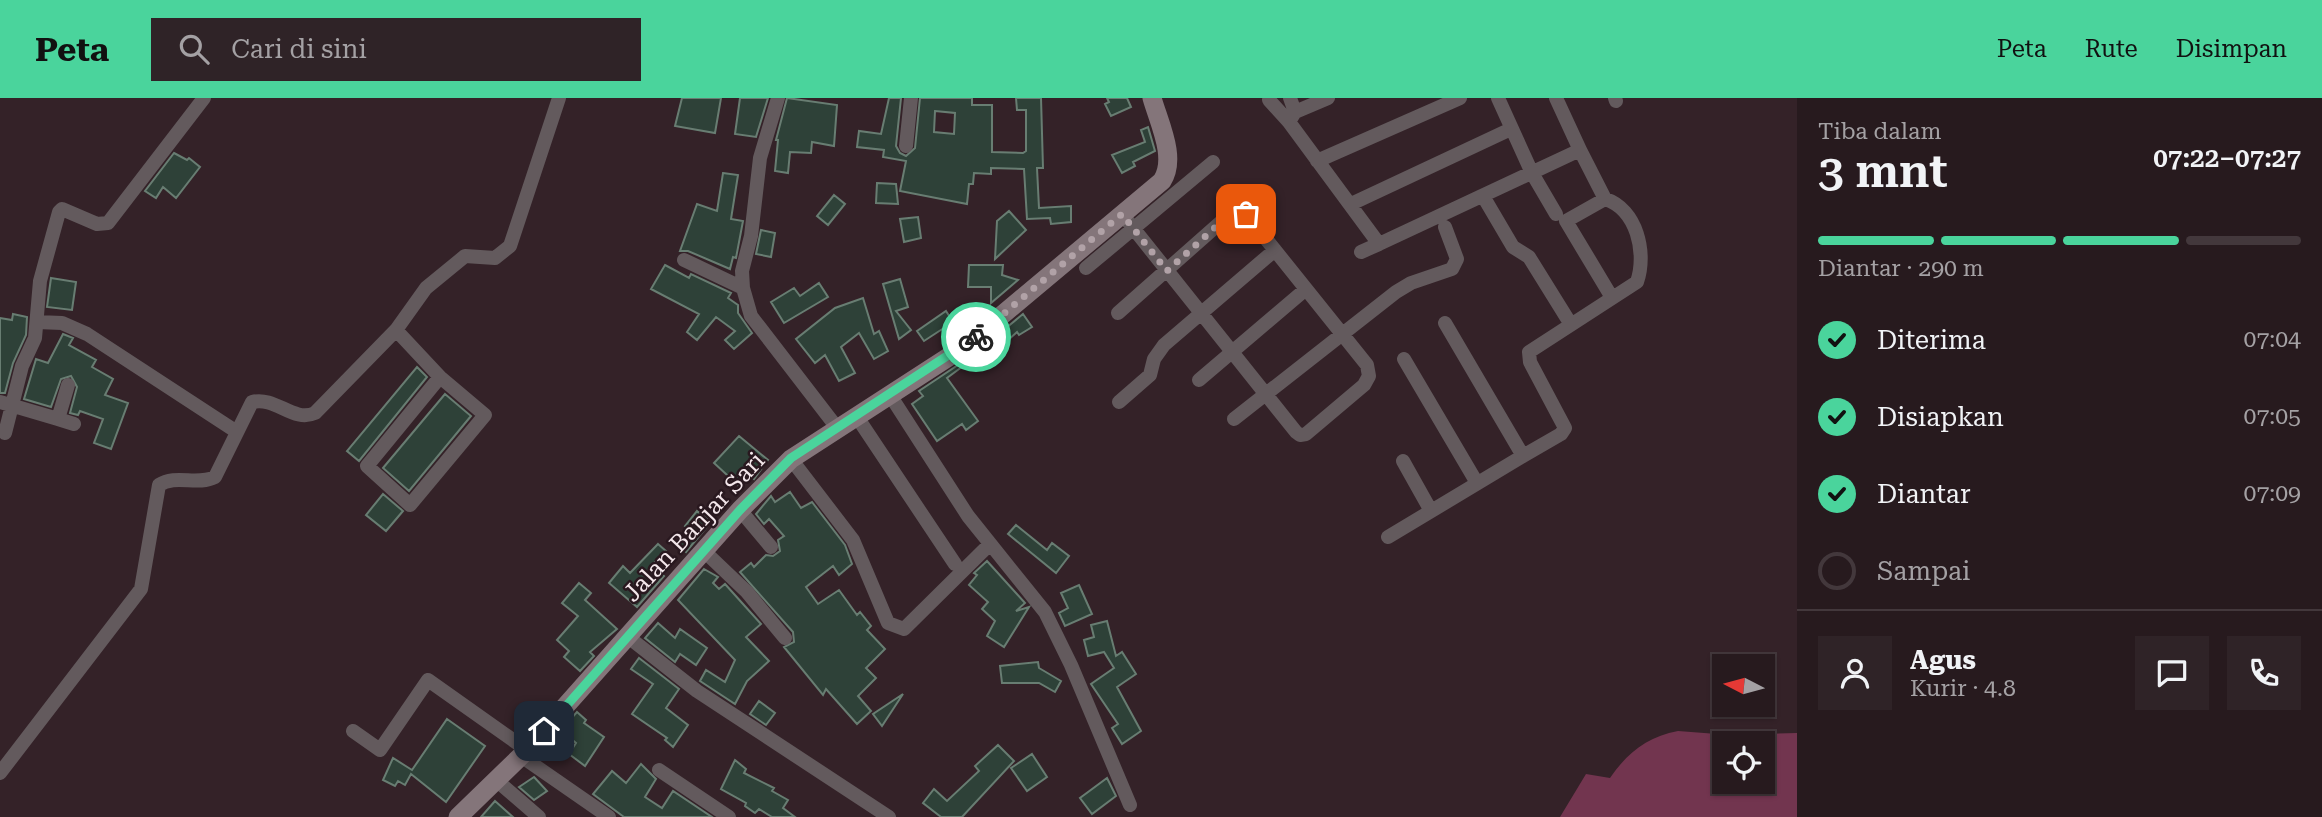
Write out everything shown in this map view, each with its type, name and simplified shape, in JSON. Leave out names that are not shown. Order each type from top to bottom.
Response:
[{"type":"street","points":[[5,433],[6,403],[35,338],[40,281],[48,242],[60,211],[97,224],[108,223],[204,98]]},
{"type":"street","points":[[0,773],[141,589],[159,485],[172,480],[208,481],[215,477],[252,402],[267,400],[307,417],[315,413],[396,330],[426,288],[465,256],[495,258],[510,246],[559,98]]},
{"type":"street","points":[[778,98],[760,159],[751,236],[742,271],[743,288],[751,316],[838,429]]},
{"type":"street","points":[[906,146],[911,98]]},
{"type":"street","name":"Jalan Banjar Sari","points":[[458,817],[524,753],[740,510],[791,458],[964,347],[1128,221],[1168,171],[1168,159],[1152,98]]},
{"type":"street","points":[[1291,111],[1328,98]]},
{"type":"street","points":[[1317,161],[1443,101],[1461,98]]},
{"type":"street","points":[[1498,98],[1532,173],[1556,214]]},
{"type":"street","points":[[1388,537],[1561,434],[1565,428],[1530,362],[1530,352],[1611,296],[1637,282],[1643,265],[1641,247],[1631,222],[1618,203],[1605,199],[1556,98]]},
{"type":"street","points":[[1269,100],[1291,111],[1317,161],[1379,244]]},
{"type":"street","points":[[1351,204],[1511,129]]},
{"type":"street","points":[[1361,252],[1580,150]]},
{"type":"street","points":[[1086,268],[1128,221],[1213,162]]},
{"type":"street","points":[[1483,196],[1513,247],[1529,257],[1570,323]]},
{"type":"street","points":[[1605,199],[1566,221],[1611,296]]},
{"type":"street","points":[[1118,313],[1167,271],[1230,214],[1246,214],[1367,365],[1369,376],[1364,385],[1306,434],[1296,432],[1167,271],[1128,221]]},
{"type":"street","points":[[1234,419],[1341,333],[1411,283],[1452,269],[1457,259],[1445,227]]},
{"type":"street","points":[[1119,402],[1150,376],[1154,359],[1164,345],[1275,250]]},
{"type":"street","points":[[684,260],[743,288]]},
{"type":"street","points":[[1199,380],[1306,289]]},
{"type":"street","points":[[37,322],[62,323],[87,334],[237,432]]},
{"type":"street","points":[[1445,323],[1522,456]]},
{"type":"street","points":[[396,330],[440,377],[485,415],[410,505],[367,466],[440,377]]},
{"type":"street","points":[[1404,359],[1477,483]]},
{"type":"street","points":[[58,419],[68,385]]},
{"type":"street","points":[[890,395],[989,545],[1045,612],[1071,665],[1130,805]]},
{"type":"street","points":[[6,403],[74,424]]},
{"type":"street","points":[[857,417],[955,564]]},
{"type":"street","points":[[791,458],[853,540],[888,623],[895,628],[904,629],[989,545]]},
{"type":"street","points":[[1403,461],[1431,511]]},
{"type":"street","points":[[740,510],[771,547]]},
{"type":"street","points":[[704,551],[747,592],[785,638]]},
{"type":"street","points":[[627,636],[697,691],[889,817]]},
{"type":"street","points":[[353,731],[380,750],[428,680],[609,817]]},
{"type":"street","points":[[659,770],[729,817]]},
{"type":"street","points":[[496,780],[539,817]]},
{"type":"shaded area","points":[[1678,731],[1712,734],[1712,794],[1775,794],[1775,734],[1797,733],[1797,817],[1560,817],[1586,774],[1610,778],[1639,747],[1657,737]]},
{"type":"building","points":[[682,98],[721,98],[715,133],[675,126]]},
{"type":"building","points":[[740,98],[768,98],[756,137],[735,134]]},
{"type":"building","points":[[787,98],[837,105],[834,146],[812,142],[811,153],[790,152],[788,173],[775,171],[776,140]]},
{"type":"building","points":[[889,98],[901,98],[896,146],[900,153],[906,156],[915,148],[920,98],[972,98],[972,105],[992,105],[992,152],[1023,153],[1026,151],[1026,110],[1017,110],[1016,98],[1041,98],[1043,168],[1037,168],[1039,208],[1071,206],[1071,222],[1051,224],[1050,218],[1027,219],[1024,169],[991,168],[991,174],[974,173],[973,184],[969,184],[967,204],[900,191],[906,161],[883,157],[884,150],[857,147],[859,131],[881,134]],"holes":[[[935,111],[955,113],[954,134],[934,132]]]},
{"type":"building","points":[[1107,98],[1127,98],[1131,107],[1111,116],[1105,104],[1109,102]]},
{"type":"building","points":[[1148,127],[1155,151],[1133,162],[1135,166],[1122,173],[1112,155],[1145,142],[1141,130]]},
{"type":"building","points":[[174,153],[187,160],[189,158],[200,167],[176,198],[163,187],[156,198],[145,191]]},
{"type":"building","points":[[723,173],[738,175],[731,219],[743,221],[736,258],[733,257],[730,269],[688,251],[680,251],[697,204],[717,211]]},
{"type":"building","points":[[877,183],[896,184],[898,204],[876,203]]},
{"type":"building","points":[[834,195],[845,204],[828,225],[817,216]]},
{"type":"building","points":[[1009,211],[1026,230],[995,259],[997,221]]},
{"type":"building","points":[[918,217],[921,238],[904,242],[900,219]]},
{"type":"building","points":[[761,230],[775,233],[771,257],[756,254]]},
{"type":"building","points":[[665,265],[689,278],[691,274],[731,293],[728,298],[738,305],[738,313],[752,333],[734,349],[725,340],[735,331],[716,317],[697,340],[687,332],[699,314],[651,289]]},
{"type":"building","points":[[969,265],[1003,265],[1002,275],[1018,280],[991,303],[991,287],[968,287]]},
{"type":"building","points":[[51,278],[76,282],[72,310],[47,307]]},
{"type":"building","points":[[900,279],[908,307],[896,311],[911,330],[899,339],[883,284]]},
{"type":"building","points":[[819,283],[828,297],[784,323],[771,302],[794,288],[800,296]]},
{"type":"building","points":[[863,298],[874,334],[879,331],[888,351],[874,359],[859,333],[841,347],[855,373],[839,381],[825,355],[815,363],[796,339],[835,308]]},
{"type":"building","points":[[946,311],[953,322],[924,341],[917,331]]},
{"type":"building","points":[[13,314],[27,317],[26,335],[13,363],[5,393],[0,393],[0,318],[12,320]]},
{"type":"building","points":[[1023,314],[1032,327],[1019,335],[1017,332],[1007,341],[1000,333]]},
{"type":"building","points":[[63,334],[73,338],[69,345],[96,360],[92,367],[113,379],[105,395],[128,403],[111,449],[94,443],[103,419],[80,411],[78,415],[70,413],[77,387],[71,376],[61,379],[51,407],[24,399],[36,359],[48,363]]},
{"type":"building","points":[[976,353],[978,355],[947,378],[978,421],[966,430],[962,424],[937,441],[912,404],[923,396],[919,391]]},
{"type":"building","points":[[417,367],[427,377],[359,461],[347,451]]},
{"type":"building","points":[[445,394],[471,416],[409,491],[383,468]]},
{"type":"building","points":[[739,436],[768,460],[754,479],[749,475],[739,486],[714,463]]},
{"type":"building","points":[[790,492],[801,508],[812,502],[845,545],[852,564],[839,575],[833,566],[806,587],[818,604],[839,590],[857,615],[860,612],[871,626],[867,630],[885,649],[866,668],[876,678],[858,696],[871,711],[857,724],[826,689],[823,695],[784,647],[794,642],[793,632],[740,572],[751,563],[754,567],[766,555],[773,556],[780,551],[778,540],[784,536],[769,519],[764,524],[756,514],[771,496],[775,502]]},
{"type":"building","points":[[383,494],[403,511],[386,531],[366,515]]},
{"type":"building","points":[[697,511],[711,522],[686,552],[678,545],[690,530],[685,526]]},
{"type":"building","points":[[1016,525],[1047,550],[1052,543],[1069,556],[1056,573],[1008,534]]},
{"type":"building","points":[[658,544],[666,551],[652,565],[664,576],[637,607],[609,583],[623,566],[630,573]]},
{"type":"building","points":[[987,561],[1025,603],[1016,611],[1029,607],[1004,647],[987,636],[995,621],[982,609],[988,602],[969,585],[977,575],[974,573]]},
{"type":"building","points":[[704,569],[718,577],[713,583],[719,589],[725,584],[761,624],[746,637],[769,661],[747,681],[735,704],[700,681],[706,670],[725,682],[735,660],[678,600]]},
{"type":"building","points":[[579,583],[591,593],[585,600],[617,629],[590,652],[594,656],[580,671],[564,657],[569,651],[557,640],[578,616],[562,603]]},
{"type":"building","points":[[1079,585],[1092,614],[1065,626],[1059,613],[1068,608],[1061,593]]},
{"type":"building","points":[[1107,621],[1116,656],[1122,652],[1136,674],[1117,687],[1141,731],[1122,744],[1112,728],[1118,724],[1091,684],[1114,668],[1104,652],[1088,656],[1084,640],[1094,637],[1091,625]]},
{"type":"building","points":[[658,623],[675,638],[680,629],[707,648],[696,665],[680,654],[675,662],[645,638]]},
{"type":"building","points":[[639,658],[679,689],[666,708],[688,725],[673,747],[665,740],[667,738],[632,714],[653,684],[631,669]]},
{"type":"building","points":[[1038,662],[1039,668],[1061,681],[1055,692],[1039,683],[1002,683],[1000,666]]},
{"type":"building","points":[[903,694],[882,726],[873,714]]},
{"type":"building","points":[[759,701],[775,713],[766,725],[750,714]]},
{"type":"building","points":[[577,712],[586,720],[584,723],[604,737],[585,766],[569,754],[576,743],[561,730]]},
{"type":"building","points":[[447,719],[485,746],[446,802],[411,774],[405,785],[398,781],[395,786],[383,780],[393,758],[412,770]]},
{"type":"building","points":[[998,745],[1014,761],[962,817],[941,817],[923,803],[934,789],[947,801],[979,771],[975,766]]},
{"type":"building","points":[[1032,754],[1047,777],[1027,791],[1011,768]]},
{"type":"building","points":[[735,760],[746,769],[744,773],[774,788],[772,791],[788,800],[783,808],[795,817],[772,817],[759,809],[755,813],[745,806],[746,803],[721,789]]},
{"type":"building","points":[[641,764],[656,779],[645,797],[662,808],[673,791],[712,817],[624,817],[593,794],[612,771],[626,783]]},
{"type":"building","points":[[534,777],[547,791],[534,800],[519,787]]},
{"type":"building","points":[[1107,778],[1116,796],[1092,814],[1080,798]]},
{"type":"building","points":[[495,801],[513,817],[481,817]]},
{"type":"way so far","points":[[976,337],[1122,214],[1167,271],[1230,214],[1246,214]]},
{"type":"route","points":[[544,731],[740,510],[791,458],[976,337]]}]
